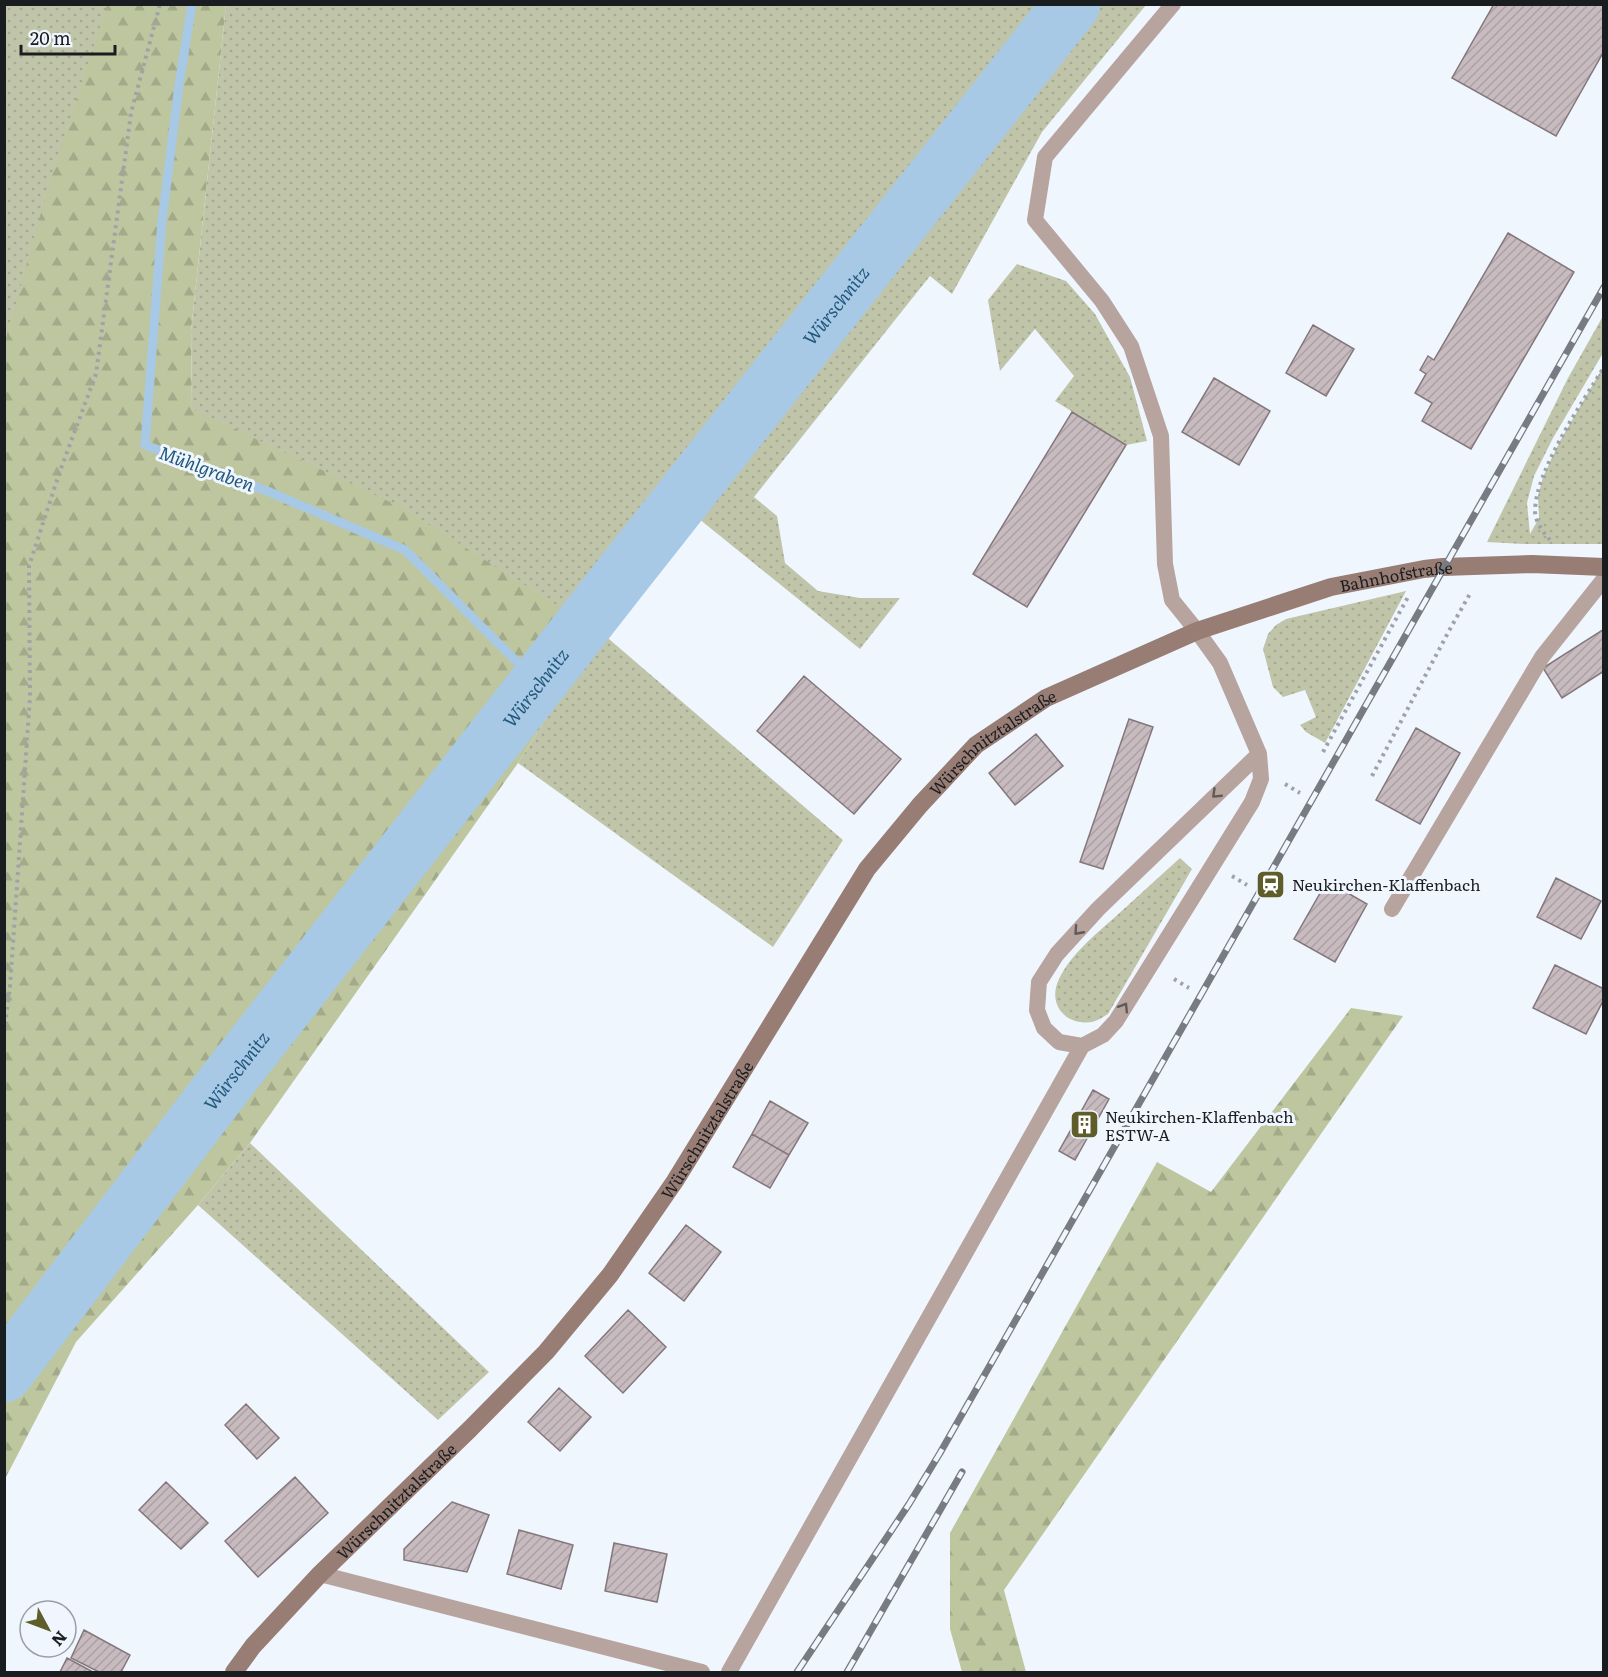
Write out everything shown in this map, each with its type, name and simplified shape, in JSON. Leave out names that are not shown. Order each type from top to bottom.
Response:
[{"type":"main road","name":"Bahnhofstraße","points":[[1197,631],[1331,587],[1424,569],[1552,564],[1604,567]]},
{"type":"main road","name":"Würschnitztalstraße","points":[[234,1672],[253,1646],[320,1574],[546,1352],[610,1275],[675,1181],[867,869],[920,805],[976,745],[1046,698],[1197,631]]},
{"type":"lane","points":[[729,1672],[1082,1046],[1103,1035],[1116,1021],[1252,802],[1261,779],[1259,754],[1220,663],[1172,600],[1164,564],[1161,436],[1131,346],[1102,301],[1035,220],[1045,157],[1173,4]]},
{"type":"lane","points":[[1392,909],[1542,657],[1604,579]]},
{"type":"lane","points":[[1082,1046],[1059,1042],[1044,1028],[1037,1010],[1039,982],[1058,954],[1098,909],[1259,754]]},
{"type":"lane","points":[[320,1574],[702,1672]]},
{"type":"path","points":[[4,1032],[10,987],[30,697],[29,566],[60,471],[96,374],[131,112],[160,4]]},
{"type":"path","points":[[1552,564],[1555,544],[1541,529],[1535,514],[1542,477],[1560,441],[1604,367]]},
{"type":"path","points":[[1372,776],[1486,565]]},
{"type":"path","points":[[1323,752],[1424,569]]},
{"type":"path","points":[[1285,784],[1299,793]]},
{"type":"path","points":[[1174,979],[1189,988]]},
{"type":"green space","points":[[5,5],[124,5],[5,508]]},
{"type":"green space","points":[[107,5],[226,5],[191,331],[192,409],[401,507],[601,633],[518,763],[250,1143],[76,1342],[5,1479],[5,342],[49,184]]},
{"type":"green space","points":[[226,5],[1146,5],[1042,132],[952,294],[930,276],[754,497],[777,516],[785,563],[818,591],[860,598],[900,598],[860,649],[693,514],[602,633],[843,840],[773,947],[518,763],[601,633],[192,409],[191,331]]},
{"type":"green space","points":[[1017,264],[1066,281],[1095,314],[1130,377],[1147,441],[1126,445],[1055,401],[1074,376],[1035,329],[1000,371],[988,300]]},
{"type":"green space","points":[[1603,316],[1603,353],[1553,438],[1534,476],[1527,503],[1530,534],[1539,518],[1538,496],[1543,477],[1560,441],[1603,367],[1603,544],[1487,542],[1568,378]]},
{"type":"green space","points":[[1406,591],[1325,743],[1306,732],[1300,725],[1316,717],[1305,690],[1283,697],[1273,687],[1263,649],[1268,634],[1286,619]]},
{"type":"green space","points":[[1180,858],[1192,869],[1108,1014],[1092,1022],[1082,1022],[1067,1017],[1057,1005],[1055,997],[1059,979],[1070,961]]},
{"type":"green space","points":[[1351,1008],[1403,1016],[1004,1590],[1026,1672],[962,1672],[950,1629],[950,1533],[1157,1162],[1211,1192]]},
{"type":"green space","points":[[250,1143],[489,1372],[438,1420],[198,1205]]},
{"type":"building","points":[[1494,4],[1604,4],[1604,51],[1556,136],[1452,78]]},
{"type":"building","points":[[1508,233],[1574,272],[1471,449],[1422,421],[1432,403],[1415,393],[1426,374],[1420,370],[1428,356],[1434,360]]},
{"type":"building","points":[[1313,325],[1354,349],[1326,396],[1286,373]]},
{"type":"building","points":[[1214,378],[1270,411],[1239,465],[1182,432]]},
{"type":"building","points":[[1072,412],[1126,445],[1027,607],[973,574]]},
{"type":"building","points":[[1604,629],[1604,671],[1562,698],[1543,668]]},
{"type":"building","points":[[804,676],[901,759],[854,814],[757,731]]},
{"type":"building","points":[[1129,719],[1153,727],[1103,869],[1080,862]]},
{"type":"building","points":[[1416,728],[1460,753],[1420,824],[1376,800]]},
{"type":"building","points":[[1036,734],[1063,766],[1015,805],[989,773]]},
{"type":"building","points":[[1556,878],[1601,901],[1581,939],[1537,917]]},
{"type":"building","points":[[1327,881],[1367,904],[1335,962],[1294,939]]},
{"type":"building","points":[[1555,965],[1604,989],[1604,999],[1586,1034],[1533,1008]]},
{"type":"building","name":"Neukirchen-Klaffenbach ESTW-A","points":[[1093,1090],[1109,1099],[1075,1160],[1059,1151]]},
{"type":"building","points":[[770,1101],[808,1123],[789,1155],[752,1134]]},
{"type":"building","points":[[752,1134],[789,1155],[770,1188],[733,1167]]},
{"type":"building","points":[[686,1225],[721,1252],[684,1301],[649,1273]]},
{"type":"building","points":[[628,1310],[666,1347],[623,1393],[585,1356]]},
{"type":"building","points":[[559,1388],[591,1417],[560,1451],[528,1422]]},
{"type":"building","points":[[246,1404],[279,1438],[257,1459],[225,1425]]},
{"type":"building","points":[[295,1477],[328,1513],[258,1577],[225,1541]]},
{"type":"building","points":[[166,1482],[208,1523],[181,1549],[139,1510]]},
{"type":"building","points":[[452,1502],[489,1515],[467,1572],[404,1560],[404,1549]]},
{"type":"building","points":[[519,1530],[573,1545],[561,1589],[507,1574]]},
{"type":"building","points":[[614,1543],[667,1554],[657,1602],[605,1591]]},
{"type":"building","points":[[84,1630],[130,1655],[121,1672],[99,1672],[73,1659],[78,1659],[78,1643]]},
{"type":"building","points":[[66,1659],[69,1659],[93,1672],[60,1672]]},
{"type":"waterway","name":"Mühlgraben","points":[[192,4],[162,221],[145,445],[267,491],[405,550],[538,683]]},
{"type":"waterway","name":"Würschnitz","points":[[4,1374],[223,1086],[1072,4]]},
{"type":"railway","points":[[797,1672],[909,1504],[940,1453],[1604,287]]},
{"type":"railway","points":[[847,1672],[962,1472]]},
{"type":"place","name":"Neukirchen-Klaffenbach","points":[[1271,884]]},
{"type":"place","name":"Neukirchen-Klaffenbach ESTW-A","points":[[1084,1125]]}]
